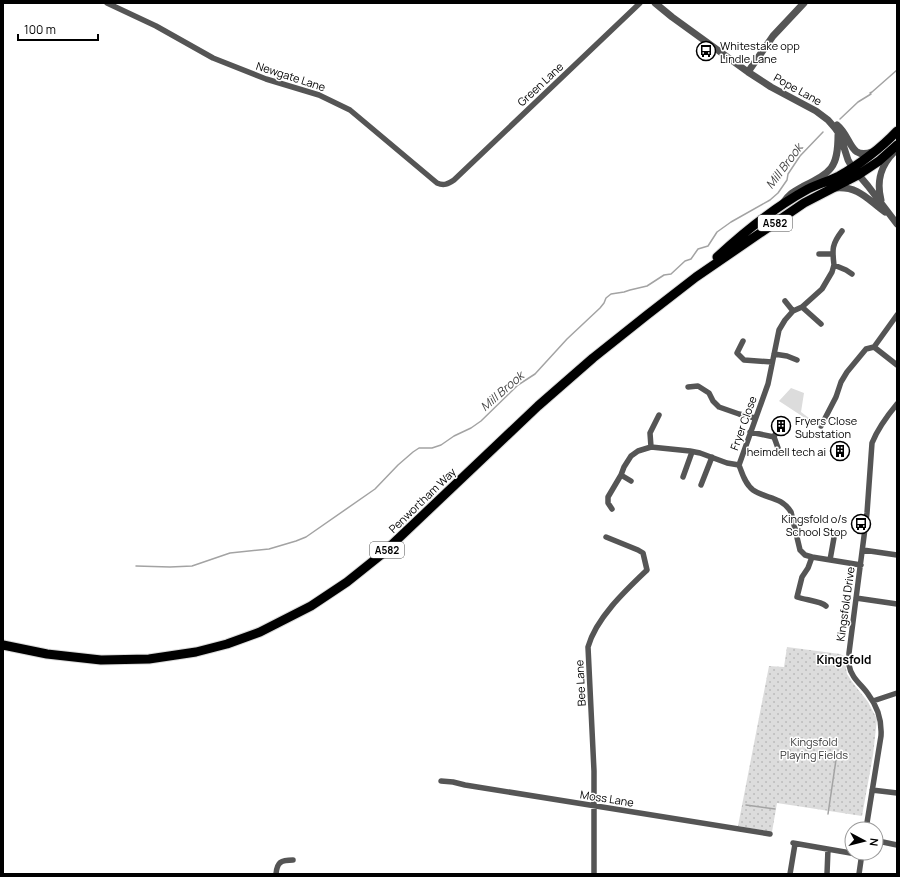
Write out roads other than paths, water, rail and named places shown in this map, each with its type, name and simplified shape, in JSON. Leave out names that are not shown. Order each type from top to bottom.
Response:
[{"type":"highway","name":"A582","points":[[852,167],[878,149],[897,131]]},
{"type":"highway","name":"A582","points":[[858,175],[879,161],[897,145]]},
{"type":"highway","name":"Penwortham Way","points":[[696,277],[736,239],[780,206],[808,189],[840,175],[852,167]]},
{"type":"highway","name":"Penwortham Way","points":[[3,645],[47,654],[101,660],[149,659],[196,652],[227,644],[260,632],[311,606],[347,582],[382,554],[538,406],[593,358],[696,277],[804,203],[858,175]]},
{"type":"street","name":"Newgate Lane","points":[[107,3],[156,26],[213,58],[266,80],[319,95],[350,110],[437,182],[448,184],[454,180]]},
{"type":"street","name":"Green Lane","points":[[454,180],[640,3]]},
{"type":"street","name":"Pope Lane","points":[[655,3],[748,72],[771,87],[816,111],[828,120],[838,131],[852,167],[897,224]]},
{"type":"street","points":[[748,72],[773,36],[804,3]]},
{"type":"street","points":[[828,120],[840,127],[847,136],[854,151],[864,154],[878,149]]},
{"type":"street","points":[[780,206],[788,195],[822,177],[832,168],[836,158],[838,131]]},
{"type":"street","points":[[882,204],[879,192],[881,173],[884,164],[897,150]]},
{"type":"street","points":[[831,188],[844,187],[860,191],[889,214]]},
{"type":"street","points":[[842,231],[834,241],[832,254],[834,265],[852,274]]},
{"type":"street","points":[[819,254],[832,254]]},
{"type":"street","name":"Fryer Close","points":[[812,557],[805,555],[800,550],[788,507],[751,489],[742,476],[739,465],[768,384],[779,330],[793,311],[802,307],[822,288],[832,272],[834,265]]},
{"type":"street","points":[[785,301],[793,311]]},
{"type":"street","points":[[802,307],[821,324]]},
{"type":"street","points":[[821,426],[847,372],[866,349],[874,347],[897,314]]},
{"type":"street","points":[[743,341],[736,353],[744,360],[772,362]]},
{"type":"street","points":[[874,347],[897,365]]},
{"type":"street","points":[[774,354],[787,356],[797,360]]},
{"type":"street","points":[[688,387],[698,386],[709,393],[713,401],[719,407],[755,418]]},
{"type":"street","name":"Kingsfold Drive","points":[[867,821],[881,729],[880,715],[873,701],[852,674],[849,666],[849,653],[863,550],[872,443],[875,434],[897,404]]},
{"type":"street","points":[[651,447],[650,433],[658,415]]},
{"type":"street","points":[[777,430],[774,436],[778,448]]},
{"type":"street","points":[[750,432],[774,436]]},
{"type":"street","points":[[612,509],[608,502],[608,496],[631,456],[638,451],[651,447],[692,452],[712,457],[726,463],[739,465]]},
{"type":"street","points":[[683,477],[692,452]]},
{"type":"street","points":[[701,485],[712,457]]},
{"type":"street","points":[[621,475],[631,481]]},
{"type":"street","points":[[830,560],[835,532]]},
{"type":"street","name":"Bee Lane","points":[[594,874],[594,806],[588,647],[590,638],[605,615],[633,583],[647,570],[643,553],[606,537]]},
{"type":"street","points":[[863,550],[897,556]]},
{"type":"street","points":[[826,606],[797,597],[802,577],[808,568],[812,557],[861,565]]},
{"type":"street","points":[[856,598],[897,604]]},
{"type":"street","points":[[873,701],[897,693]]},
{"type":"street","name":"Moss Lane","points":[[441,781],[770,834]]},
{"type":"street","points":[[872,790],[897,793]]},
{"type":"street","points":[[884,842],[897,845]]},
{"type":"street","points":[[790,874],[794,843],[844,851]]},
{"type":"street","points":[[827,874],[828,849]]},
{"type":"street","points":[[276,874],[277,864],[284,860],[293,860]]},
{"type":"street","points":[[859,874],[861,861]]},
{"type":"waterway","name":"Mill Brook","points":[[840,119],[858,102],[871,94],[870,93],[897,70]]},
{"type":"waterway","name":"Mill Brook","points":[[136,566],[192,566],[230,553],[269,549],[306,537],[375,489],[398,465],[419,448],[432,448],[441,445],[481,421],[518,385],[535,374],[567,339],[600,308],[606,298],[611,294],[647,286],[664,275],[671,274],[685,261],[691,259],[698,249],[708,246],[717,232],[731,222],[770,200],[778,193],[787,180],[788,174],[800,156],[823,132]]},
{"type":"waterway","points":[[828,814],[837,753]]},
{"type":"waterway","points":[[746,805],[775,809]]},
{"type":"place","name":"Whitestake opp Lindle Lane","points":[[706,51]]},
{"type":"place","name":"Fryers Close Substation","points":[[781,426]]},
{"type":"place","name":"heimdell tech ai","points":[[840,451]]},
{"type":"place","name":"Kingsfold o/s School Stop","points":[[861,524]]},
{"type":"district","name":"Kingsfold","points":[[844,659]]},
{"type":"park label","name":"Kingsfold Playing Fields","points":[[814,747]]}]
